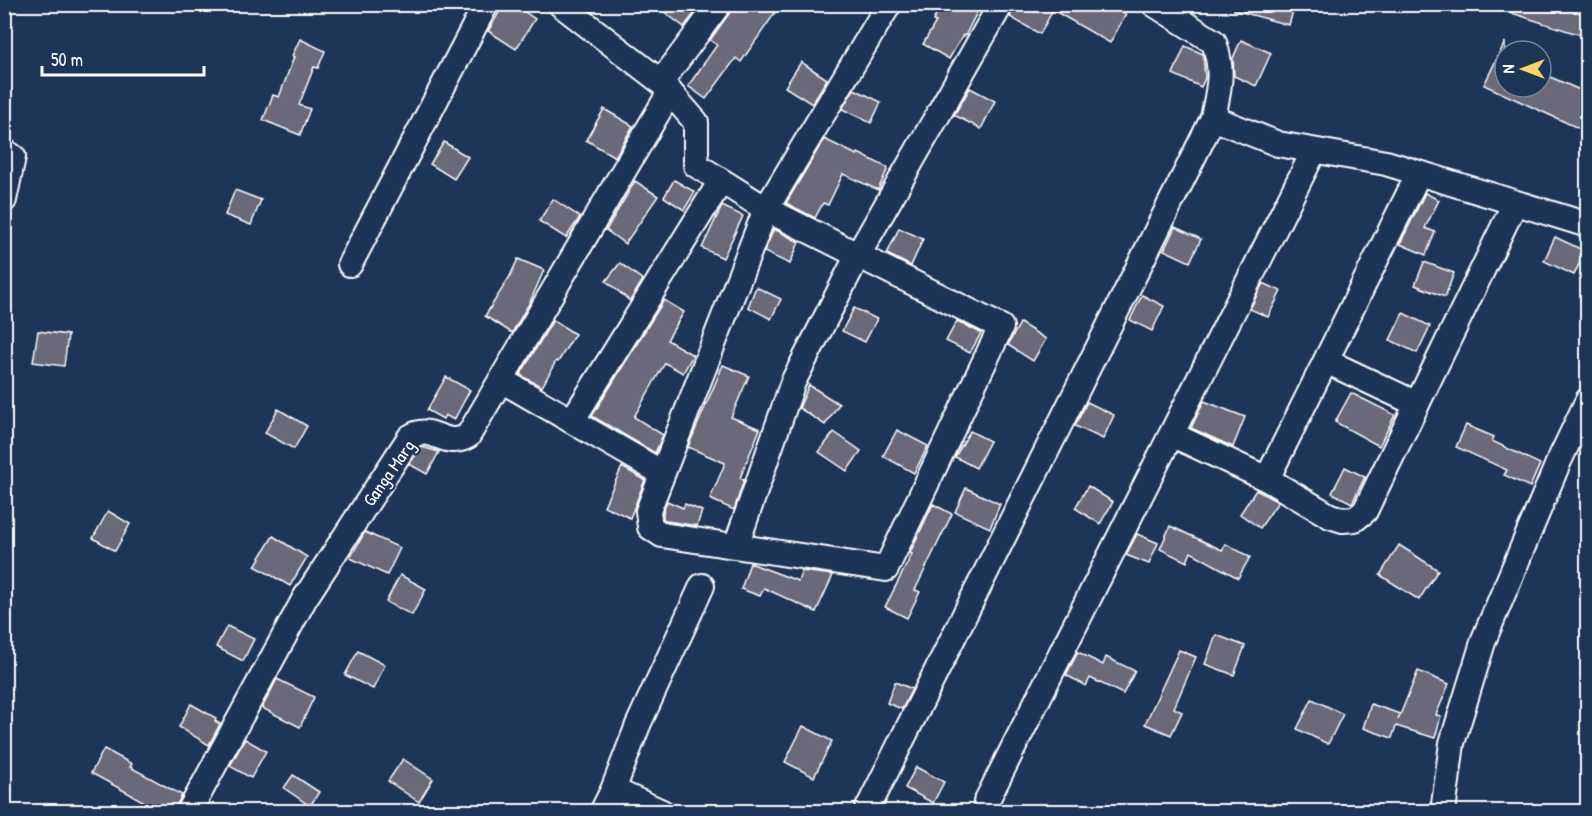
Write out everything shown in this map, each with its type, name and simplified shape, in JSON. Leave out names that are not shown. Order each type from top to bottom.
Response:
[{"type":"street","points":[[350,264],[486,4]]},
{"type":"street","points":[[560,4],[665,87],[696,122],[696,165],[766,209],[1001,327],[886,569],[662,535],[650,527],[648,511],[766,209],[889,4]]},
{"type":"street","name":"Ganga Marg","points":[[189,812],[305,598],[410,437],[424,432],[460,441],[468,436],[665,87],[719,4]]},
{"type":"street","points":[[736,546],[793,382],[858,255],[1001,4]]},
{"type":"street","points":[[866,812],[1213,118],[1221,80],[1220,61],[1214,42],[1154,4]]},
{"type":"street","points":[[1213,118],[1278,144],[1386,163],[1587,225]]},
{"type":"street","points":[[4,151],[12,157],[4,200]]},
{"type":"street","points":[[986,802],[1173,435],[1314,151]]},
{"type":"street","points":[[1267,479],[1419,173]]},
{"type":"street","points":[[572,421],[721,181]]},
{"type":"street","points":[[1173,435],[1267,479],[1330,516],[1343,520],[1355,519],[1365,511],[1515,203]]},
{"type":"street","points":[[1326,361],[1417,404]]},
{"type":"street","points":[[501,380],[662,473]]},
{"type":"street","points":[[1443,812],[1452,743],[1484,639],[1587,400]]},
{"type":"street","points":[[602,812],[638,725],[702,586]]},
{"type":"street","points":[[613,790],[662,812]]},
{"type":"building","points":[[504,4],[513,4],[535,19],[516,49],[488,31]]},
{"type":"building","points":[[654,4],[690,4],[697,10],[684,27]]},
{"type":"building","points":[[736,4],[781,4],[741,62],[736,58],[706,99],[688,86],[717,45],[710,40]]},
{"type":"building","points":[[941,4],[962,4],[977,12],[965,36],[963,35],[949,59],[923,44],[936,22],[933,21]]},
{"type":"building","points":[[1015,4],[1107,4],[1126,14],[1110,43],[1053,10],[1040,34],[1010,17]]},
{"type":"building","points":[[1235,4],[1295,4],[1289,25],[1234,10]]},
{"type":"building","points":[[1497,4],[1587,4],[1587,37],[1496,8]]},
{"type":"building","points":[[300,39],[325,51],[318,68],[314,67],[299,105],[310,109],[300,135],[263,120],[273,95],[279,97]]},
{"type":"building","points":[[1241,40],[1271,53],[1256,86],[1234,76],[1233,58]]},
{"type":"building","points":[[1185,46],[1203,54],[1205,78],[1201,87],[1173,74]]},
{"type":"building","points":[[801,62],[827,79],[812,104],[785,87]]},
{"type":"building","points":[[1493,67],[1493,89],[1484,85]]},
{"type":"building","points":[[1553,78],[1587,93],[1587,132],[1515,99],[1553,99]]},
{"type":"building","points":[[970,88],[995,101],[981,129],[954,115]]},
{"type":"building","points":[[854,89],[881,102],[871,123],[842,109]]},
{"type":"building","points":[[604,109],[633,126],[615,157],[586,140]]},
{"type":"building","points":[[824,139],[888,168],[878,190],[843,174],[828,205],[823,203],[815,218],[786,203]]},
{"type":"building","points":[[444,142],[468,157],[454,179],[430,164]]},
{"type":"building","points":[[674,180],[695,192],[684,210],[664,197]]},
{"type":"building","points":[[635,181],[658,196],[625,244],[606,230]]},
{"type":"building","points":[[235,190],[261,200],[251,225],[225,215]]},
{"type":"building","points":[[1425,193],[1439,200],[1425,228],[1435,232],[1426,255],[1400,244]]},
{"type":"building","points":[[553,199],[580,217],[566,238],[539,221]]},
{"type":"building","points":[[722,206],[743,216],[723,258],[702,248]]},
{"type":"building","points":[[1175,227],[1201,239],[1190,262],[1164,250]]},
{"type":"building","points":[[899,228],[923,239],[911,266],[887,254]]},
{"type":"building","points":[[774,229],[799,242],[790,264],[764,252]]},
{"type":"building","points":[[1555,237],[1585,251],[1574,275],[1544,261]]},
{"type":"building","points":[[518,259],[544,270],[530,302],[512,333],[485,316]]},
{"type":"building","points":[[1424,262],[1454,273],[1445,297],[1415,285]]},
{"type":"building","points":[[620,263],[643,280],[630,301],[606,281]]},
{"type":"building","points":[[1263,283],[1281,291],[1268,317],[1250,309]]},
{"type":"building","points":[[756,287],[781,299],[771,319],[748,307]]},
{"type":"building","points":[[1142,295],[1164,306],[1152,331],[1130,320]]},
{"type":"building","points":[[664,300],[684,312],[667,340],[693,355],[683,373],[665,363],[634,417],[663,435],[655,453],[592,416]]},
{"type":"building","points":[[854,308],[877,319],[865,342],[842,331]]},
{"type":"building","points":[[1403,313],[1430,326],[1417,353],[1390,340]]},
{"type":"building","points":[[553,320],[575,334],[558,362],[556,361],[542,387],[520,375]]},
{"type":"building","points":[[957,321],[981,333],[970,353],[946,341]]},
{"type":"building","points":[[1020,323],[1046,339],[1033,361],[1008,345]]},
{"type":"building","points":[[38,331],[68,335],[64,366],[33,362]]},
{"type":"building","points":[[723,365],[749,376],[731,417],[760,429],[740,478],[744,480],[734,510],[710,499],[725,463],[688,447]]},
{"type":"building","points":[[446,377],[470,390],[454,420],[445,415],[443,419],[427,410]]},
{"type":"building","points":[[809,385],[839,404],[825,425],[799,408]]},
{"type":"building","points":[[1351,393],[1395,415],[1379,446],[1335,422]]},
{"type":"building","points":[[1204,401],[1245,417],[1233,447],[1191,428]]},
{"type":"building","points":[[1087,402],[1114,415],[1103,439],[1075,426]]},
{"type":"building","points":[[278,409],[307,426],[294,449],[265,433]]},
{"type":"building","points":[[1466,425],[1494,437],[1492,441],[1540,464],[1530,487],[1504,475],[1507,470],[1456,447]]},
{"type":"building","points":[[897,430],[928,446],[914,473],[883,456]]},
{"type":"building","points":[[970,431],[990,441],[976,468],[955,457]]},
{"type":"building","points":[[834,432],[861,451],[847,471],[819,452]]},
{"type":"building","points":[[422,447],[439,452],[427,474],[409,464]]},
{"type":"building","points":[[622,467],[645,480],[630,518],[604,506]]},
{"type":"building","points":[[1345,467],[1365,477],[1352,503],[1332,493]]},
{"type":"building","points":[[1088,486],[1113,502],[1100,524],[1075,508]]},
{"type":"building","points":[[966,488],[1000,504],[990,528],[955,512]]},
{"type":"building","points":[[1256,490],[1278,502],[1260,528],[1240,514]]},
{"type":"building","points":[[667,501],[683,508],[685,504],[702,511],[697,526],[663,519]]},
{"type":"building","points":[[933,504],[952,514],[915,590],[920,592],[907,618],[885,607],[912,554],[910,553]]},
{"type":"building","points":[[108,511],[130,524],[115,551],[93,538]]},
{"type":"building","points":[[1170,526],[1222,550],[1226,544],[1250,557],[1238,578],[1191,552],[1187,562],[1160,549]]},
{"type":"building","points":[[365,532],[400,548],[387,575],[350,558]]},
{"type":"building","points":[[1137,534],[1158,543],[1149,564],[1126,555]]},
{"type":"building","points":[[273,536],[307,557],[290,586],[255,566]]},
{"type":"building","points":[[1399,545],[1438,570],[1419,600],[1380,575]]},
{"type":"building","points":[[750,563],[798,581],[802,571],[833,575],[816,612],[764,588],[760,596],[741,589]]},
{"type":"building","points":[[400,575],[426,589],[412,615],[386,602]]},
{"type":"building","points":[[227,626],[254,639],[243,661],[216,647]]},
{"type":"building","points":[[1216,635],[1245,646],[1234,675],[1205,664]]},
{"type":"building","points":[[1179,650],[1196,657],[1174,708],[1182,712],[1171,735],[1145,724]]},
{"type":"building","points":[[358,651],[385,665],[373,689],[345,675]]},
{"type":"building","points":[[1078,652],[1103,665],[1106,657],[1135,671],[1123,694],[1090,678],[1086,686],[1066,675]]},
{"type":"building","points":[[1418,671],[1449,684],[1436,715],[1441,716],[1435,738],[1396,726],[1392,738],[1363,728],[1371,704],[1400,714],[1398,720]]},
{"type":"building","points":[[277,679],[314,697],[300,727],[262,708]]},
{"type":"building","points":[[895,682],[912,689],[902,709],[887,703]]},
{"type":"building","points":[[1312,699],[1343,714],[1328,744],[1297,729]]},
{"type":"building","points":[[191,704],[216,718],[215,721],[220,724],[209,745],[179,727]]},
{"type":"building","points":[[803,726],[832,741],[814,777],[785,762]]},
{"type":"building","points":[[245,739],[266,751],[251,778],[230,766]]},
{"type":"building","points":[[104,749],[132,764],[130,767],[182,795],[173,812],[151,812],[141,806],[143,801],[91,773]]},
{"type":"building","points":[[403,759],[433,779],[419,802],[388,781]]},
{"type":"building","points":[[916,767],[944,782],[933,803],[905,788]]},
{"type":"building","points":[[293,775],[319,792],[310,806],[284,788]]}]
